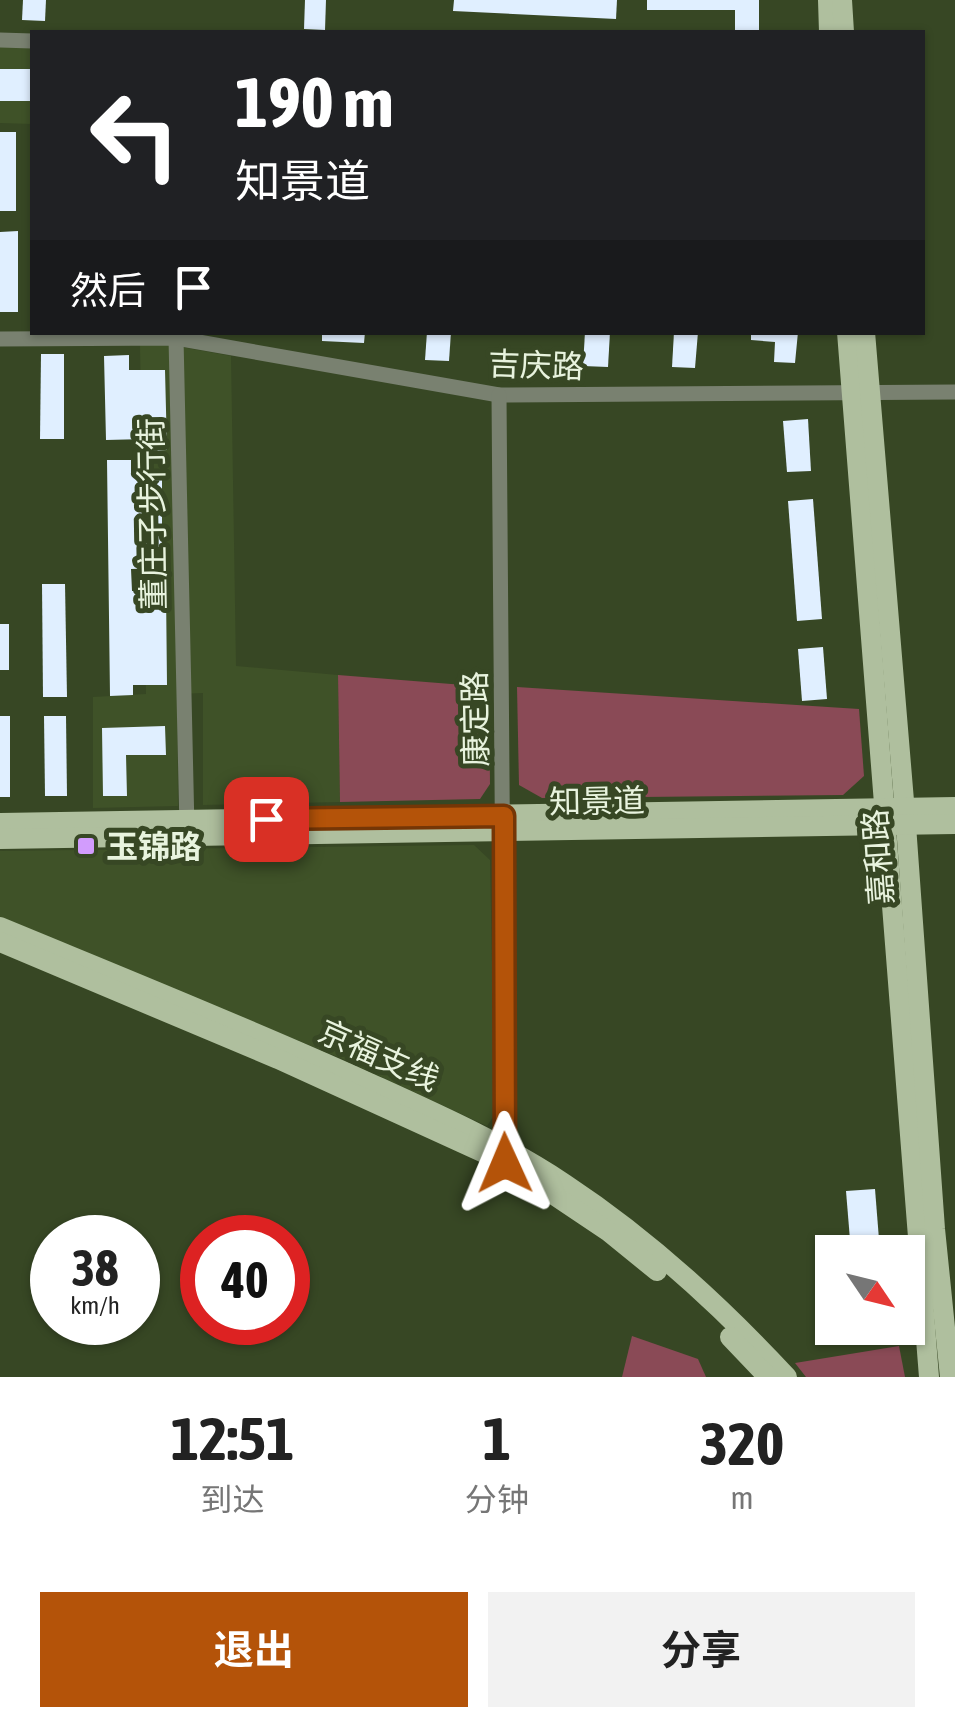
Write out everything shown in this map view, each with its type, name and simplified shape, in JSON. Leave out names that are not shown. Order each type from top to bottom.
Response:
[{"type":"main road","points":[[828,0],[830,30]]},
{"type":"main road","points":[[842,0],[844,30]]},
{"type":"main road","name":"嘉和路","points":[[848,335],[860,394],[942,1367]]},
{"type":"main road","name":"嘉和路","points":[[860,394],[864,335]]},
{"type":"main road","name":"知景道","points":[[0,823],[187,828],[504,825],[895,816],[955,807]]},
{"type":"main road","name":"知景道","points":[[895,816],[955,824]]},
{"type":"main road","name":"知景道","points":[[0,839],[187,828]]},
{"type":"main road","name":"京福支线","points":[[0,926],[317,1059],[505,1155],[621,1223],[702,1292],[787,1377]]},
{"type":"main road","name":"京福支线","points":[[0,942],[505,1155],[645,1260],[740,1346],[768,1377]]},
{"type":"street","points":[[0,40],[30,41]]},
{"type":"street","name":"吉庆路","points":[[0,339],[176,338],[499,395],[955,392]]},
{"type":"street","name":"董庄子步行街","points":[[176,338],[187,828]]},
{"type":"street","name":"康定路","points":[[499,395],[505,1155]]},
{"type":"shaded area","points":[[0,46],[30,47],[30,124],[0,123]]},
{"type":"shaded area","points":[[140,345],[170,345],[231,356],[236,666],[338,675],[340,802],[203,805],[203,693],[177,694],[178,806],[93,808],[93,697],[146,694]]},
{"type":"shaded area","points":[[338,675],[489,687],[490,784],[480,799],[340,802]]},
{"type":"shaded area","points":[[517,687],[859,709],[864,776],[843,795],[542,798],[519,785]]},
{"type":"shaded area","points":[[474,845],[490,860],[495,1114],[487,1126],[343,1059],[0,918],[0,851]]},
{"type":"shaded area","points":[[632,1336],[698,1359],[706,1377],[622,1377]]},
{"type":"shaded area","points":[[899,1346],[905,1377],[806,1377],[795,1363]]},
{"type":"building","points":[[23,0],[46,0],[45,21],[22,20]]},
{"type":"building","points":[[305,0],[326,0],[325,30],[304,29]]},
{"type":"building","points":[[454,0],[617,0],[616,19],[453,11]]},
{"type":"building","points":[[647,0],[759,0],[759,30],[735,30],[735,10],[647,10]]},
{"type":"building","points":[[0,69],[30,69],[30,101],[0,101]]},
{"type":"building","points":[[0,132],[16,132],[16,211],[0,211]]},
{"type":"building","points":[[18,231],[18,312],[0,312],[0,232]]},
{"type":"building","points":[[322,335],[365,335],[364,343],[322,341]]},
{"type":"building","points":[[427,335],[451,335],[449,361],[425,360]]},
{"type":"building","points":[[585,335],[610,335],[608,367],[583,366]]},
{"type":"building","points":[[674,335],[698,335],[695,368],[672,367]]},
{"type":"building","points":[[751,335],[798,335],[795,363],[774,362],[775,342],[751,340]]},
{"type":"building","points":[[41,354],[64,354],[64,439],[40,439]]},
{"type":"building","points":[[129,355],[129,370],[165,370],[167,450],[146,451],[146,439],[106,440],[104,356]]},
{"type":"building","points":[[808,419],[811,471],[787,472],[783,421]]},
{"type":"building","points":[[107,460],[131,460],[131,474],[162,474],[162,568],[131,569],[132,591],[166,590],[167,685],[133,685],[133,695],[110,696]]},
{"type":"building","points":[[813,499],[822,619],[797,621],[788,501]]},
{"type":"building","points":[[42,584],[65,584],[67,697],[43,697]]},
{"type":"building","points":[[0,624],[9,624],[9,670],[0,670]]},
{"type":"building","points":[[823,647],[827,699],[802,701],[798,649]]},
{"type":"building","points":[[0,716],[10,716],[10,797],[0,797]]},
{"type":"building","points":[[44,716],[66,716],[67,796],[45,796]]},
{"type":"building","points":[[165,726],[166,755],[126,755],[127,796],[103,796],[102,728]]},
{"type":"building","points":[[875,1189],[879,1235],[850,1235],[846,1191]]},
{"type":"place","name":"玉锦路","points":[[86,846]]},
{"type":"route","points":[[266,819],[504,816],[505,1163]]}]
